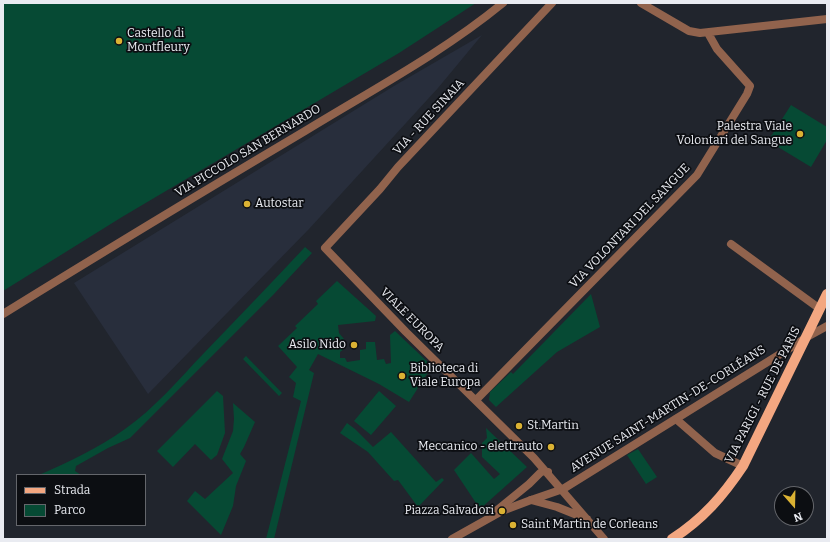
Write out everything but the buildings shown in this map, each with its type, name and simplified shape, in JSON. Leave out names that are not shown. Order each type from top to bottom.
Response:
[{"type":"main road","name":"VIA PARIGI - RUE DE PARIS","points":[[672,539],[710,509],[728,488],[743,466],[827,294]]},
{"type":"street","name":"VIA PICCOLO SAN BERNARDO","points":[[3,314],[122,240],[403,72],[479,22],[503,3]]},
{"type":"street","name":"VIA - RUE SINAIA","points":[[325,248],[380,190],[398,167],[552,3]]},
{"type":"street","points":[[641,3],[689,31],[700,34],[827,19]]},
{"type":"street","name":"VIA VOLONTARI DEL SANGUE","points":[[476,400],[697,175],[747,94],[750,86],[717,49],[708,33]]},
{"type":"street","points":[[731,244],[820,309]]},
{"type":"street","name":"VIALE EUROPA","points":[[325,248],[406,332],[534,458]]},
{"type":"street","name":"AVENUE SAINT-MARTIN-DE-CORLÉANS","points":[[563,490],[747,374],[827,326]]},
{"type":"street","points":[[676,419],[715,453],[743,466]]},
{"type":"street","points":[[534,458],[548,472],[604,539]]},
{"type":"street","points":[[534,458],[536,476],[528,494],[531,500],[553,506],[588,519]]},
{"type":"street","points":[[487,519],[529,484],[536,476],[543,471],[548,472]]},
{"type":"street","points":[[452,539],[487,519],[514,506],[563,490]]},
{"type":"shaded area","points":[[482,35],[438,88],[309,229],[148,394],[74,283],[394,86]]},
{"type":"green space","points":[[3,3],[476,3],[399,53],[122,217],[3,291]]},
{"type":"green space","name":"Palestra Viale Volontari del Sangue","points":[[791,105],[827,127],[827,140],[811,167],[768,141]]},
{"type":"green space","points":[[305,247],[312,253],[274,294],[130,438],[108,448],[76,466],[75,471],[80,474],[41,474],[72,460],[125,429],[136,421],[166,393]]},
{"type":"green space","points":[[337,281],[376,316],[375,321],[338,325],[339,333],[344,339],[342,341],[344,349],[340,352],[340,358],[345,358],[347,362],[360,360],[360,350],[366,349],[366,342],[375,342],[377,360],[384,359],[386,364],[391,363],[390,335],[395,331],[432,366],[409,402],[379,384],[318,354],[309,370],[314,373],[274,539],[266,539],[301,401],[293,397],[296,383],[289,377],[297,367],[278,346],[297,328],[295,326],[318,304],[316,301]]},
{"type":"green space","points":[[591,294],[600,327],[557,352],[496,407],[489,400],[490,392],[511,372],[513,374]]},
{"type":"green space","points":[[246,356],[282,393],[279,396],[243,359]]},
{"type":"green space","points":[[217,391],[223,396],[225,433],[217,455],[211,460],[195,444],[173,467],[157,451]]},
{"type":"green space","points":[[379,391],[396,406],[371,435],[354,421]]},
{"type":"green space","points":[[233,403],[255,422],[240,454],[246,461],[236,486],[233,506],[221,535],[187,501],[195,491],[205,499],[233,473],[222,459],[233,431]]},
{"type":"green space","points":[[347,423],[373,447],[391,432],[436,482],[442,478],[444,480],[418,507],[398,480],[394,481],[368,452],[340,433]]},
{"type":"green space","points":[[486,428],[527,467],[480,509],[454,470],[471,453],[494,479],[500,474],[482,457],[482,443],[487,438]]},
{"type":"green space","points":[[638,449],[657,477],[646,484],[627,455]]},
{"type":"place","name":"Castello di Montfleury","points":[[119,41]]},
{"type":"place","name":"Palestra Viale Volontari del Sangue","points":[[800,134]]},
{"type":"place","name":"Autostar","points":[[247,204]]},
{"type":"place","name":"Asilo Nido","points":[[354,345]]},
{"type":"place","name":"Biblioteca di Viale Europa","points":[[402,376]]},
{"type":"place","name":"St.Martin","points":[[519,426]]},
{"type":"place","name":"Meccanico - elettrauto","points":[[551,447]]},
{"type":"place","name":"Piazza Salvadori","points":[[502,511]]},
{"type":"place","name":"Saint Martin de Corleans","points":[[513,525]]}]
